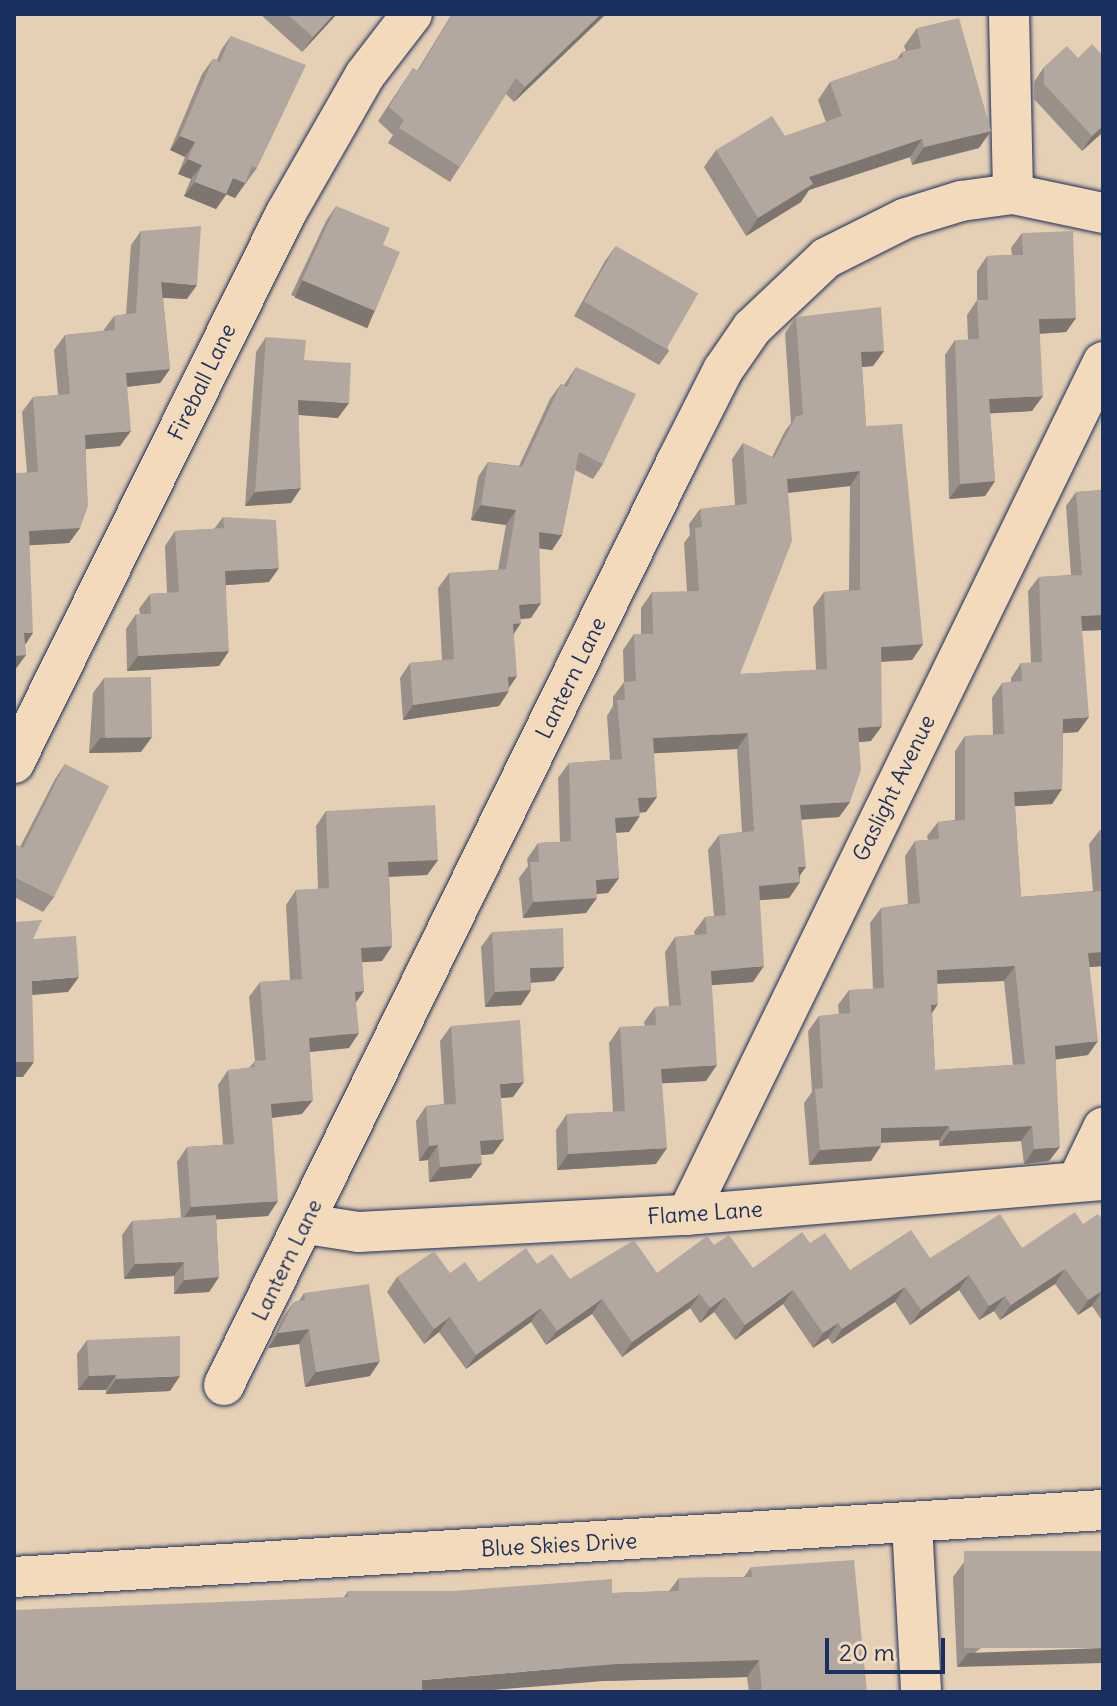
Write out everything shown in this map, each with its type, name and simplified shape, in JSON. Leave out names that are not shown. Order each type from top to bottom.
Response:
[{"type":"street","name":"Fireball Lane","points":[[14,763],[286,213],[365,75],[412,14]]},
{"type":"street","points":[[1009,14],[1013,194]]},
{"type":"street","name":"Lantern Lane","points":[[224,1385],[307,1224],[344,1139],[723,370],[784,292],[826,258],[906,218],[961,201],[1013,194],[1103,213]]},
{"type":"street","name":"Gaslight Avenue","points":[[687,1215],[1103,362]]},
{"type":"street","points":[[1090,1180],[1103,1128]]},
{"type":"street","name":"Flame Lane","points":[[307,1224],[358,1232],[687,1215],[1090,1180]]},
{"type":"street","name":"Blue Skies Drive","points":[[14,1577],[1103,1510]]},
{"type":"street","points":[[912,1524],[921,1692]]},
{"type":"building","points":[[287,14],[334,14],[313,37]]},
{"type":"building","points":[[453,14],[601,14],[525,87],[516,78],[460,167],[399,128],[404,120],[389,107],[413,68],[418,71]]},
{"type":"building","points":[[959,18],[991,131],[924,147],[922,139],[809,177],[813,184],[758,218],[716,150],[772,116],[785,136],[842,116],[830,82],[903,57],[902,52],[921,48],[917,28]]},
{"type":"building","points":[[231,36],[306,65],[257,168],[252,166],[245,183],[233,178],[226,194],[195,182],[202,165],[188,159],[195,142],[180,136],[213,59],[220,62]]},
{"type":"building","points":[[1092,44],[1103,56],[1103,126],[1092,136],[1044,84],[1044,67],[1067,46],[1078,58]]},
{"type":"building","points":[[336,206],[390,228],[383,245],[400,252],[375,311],[302,280]]},
{"type":"building","points":[[201,226],[197,285],[161,282],[170,369],[126,373],[131,431],[85,435],[88,506],[80,528],[29,531],[33,633],[24,633],[26,655],[14,656],[14,473],[38,472],[33,397],[70,394],[65,335],[115,330],[114,316],[136,313],[141,231]]},
{"type":"building","points":[[1073,231],[1076,318],[1039,319],[1043,396],[989,399],[995,481],[960,484],[955,340],[979,339],[977,300],[988,300],[987,256],[1023,255],[1022,233]]},
{"type":"building","points":[[616,246],[698,293],[666,349],[584,301]]},
{"type":"building","points":[[881,307],[884,351],[861,352],[866,426],[902,424],[923,644],[881,647],[882,726],[858,728],[861,770],[850,802],[800,805],[806,867],[798,867],[800,882],[759,886],[764,966],[711,971],[717,1065],[661,1069],[667,1148],[568,1154],[567,1114],[625,1111],[620,1027],[656,1025],[655,1007],[681,1005],[675,937],[707,934],[705,917],[726,915],[719,835],[754,831],[748,733],[653,738],[657,797],[638,798],[640,816],[615,818],[619,878],[596,880],[597,898],[533,902],[530,862],[539,862],[538,843],[571,841],[569,763],[622,759],[617,700],[625,700],[624,682],[636,681],[634,634],[653,634],[652,592],[699,591],[695,528],[702,527],[700,509],[747,504],[743,443],[774,458],[796,416],[803,415],[796,317]],"holes":[[[860,471],[860,590],[824,592],[827,669],[740,674],[792,541],[787,479]]]},
{"type":"building","points":[[266,337],[306,340],[304,360],[351,363],[349,403],[298,400],[301,488],[255,492]]},
{"type":"building","points":[[576,367],[636,394],[603,464],[579,452],[562,535],[539,532],[541,603],[519,605],[521,623],[513,624],[517,676],[508,677],[509,691],[413,705],[410,663],[454,659],[449,573],[506,569],[516,510],[481,505],[488,462],[522,467],[561,384],[567,387]]},
{"type":"building","points":[[1103,490],[1103,615],[1081,616],[1089,717],[1063,719],[1062,789],[1014,792],[1021,897],[1103,891],[1103,952],[1088,953],[1098,1041],[1055,1046],[1060,1147],[1034,1149],[1032,1126],[950,1131],[949,1126],[881,1128],[881,1146],[820,1150],[815,1089],[823,1088],[819,1016],[850,1013],[849,990],[884,988],[881,908],[920,903],[915,841],[939,839],[938,822],[965,820],[965,736],[1004,734],[1002,683],[1022,681],[1021,663],[1042,662],[1039,577],[1082,575],[1076,492]],"holes":[[[1015,966],[1025,1064],[935,1070],[931,1005],[938,1004],[937,970]]]},
{"type":"building","points":[[223,517],[276,520],[279,568],[225,571],[229,651],[138,656],[136,614],[151,614],[150,594],[179,592],[175,531],[224,528]]},
{"type":"building","points":[[151,677],[152,737],[105,738],[104,678]]},
{"type":"building","points":[[65,764],[109,786],[54,897],[14,877],[14,844],[23,848]]},
{"type":"building","points":[[435,805],[438,860],[388,862],[392,946],[361,948],[364,991],[355,992],[359,1033],[309,1038],[313,1100],[271,1104],[278,1201],[191,1207],[187,1147],[234,1144],[228,1070],[255,1067],[254,1061],[266,1060],[260,982],[302,979],[296,890],[329,888],[326,811]]},
{"type":"building","points":[[1103,829],[1103,877],[1100,830]]},
{"type":"building","points":[[42,920],[33,939],[76,936],[79,977],[32,981],[34,1062],[14,1062],[14,922]]},
{"type":"building","points":[[563,928],[564,967],[530,968],[531,990],[495,992],[492,932]]},
{"type":"building","points":[[520,1020],[524,1082],[500,1084],[504,1139],[480,1141],[482,1163],[440,1167],[438,1145],[429,1146],[426,1106],[456,1104],[451,1026]]},
{"type":"building","points":[[1075,1212],[1083,1224],[1098,1214],[1103,1220],[1103,1292],[1088,1300],[1065,1269],[1011,1305],[1005,1296],[989,1306],[969,1275],[921,1310],[905,1287],[842,1329],[838,1323],[823,1333],[793,1290],[745,1325],[725,1297],[710,1308],[700,1294],[632,1342],[602,1299],[557,1331],[541,1308],[476,1355],[450,1317],[434,1329],[397,1277],[434,1251],[450,1273],[465,1262],[479,1282],[526,1248],[537,1264],[552,1254],[570,1279],[634,1240],[657,1273],[707,1236],[714,1245],[729,1235],[753,1268],[802,1232],[810,1243],[825,1233],[850,1270],[911,1230],[930,1258],[1000,1214],[1022,1248]]},
{"type":"building","points":[[216,1215],[219,1277],[184,1280],[184,1262],[135,1264],[132,1221]]},
{"type":"building","points":[[369,1284],[380,1361],[316,1372],[309,1329],[278,1333],[294,1302],[305,1300],[304,1293]]},
{"type":"building","points":[[180,1336],[180,1376],[116,1379],[116,1375],[89,1376],[87,1340]]},
{"type":"building","points":[[964,1551],[1103,1551],[1103,1648],[964,1648]]},
{"type":"building","points":[[854,1560],[867,1692],[762,1692],[759,1660],[616,1664],[422,1680],[422,1692],[14,1692],[14,1610],[348,1597],[348,1591],[453,1591],[612,1579],[612,1593],[679,1591],[679,1578],[752,1577],[751,1567]]}]
